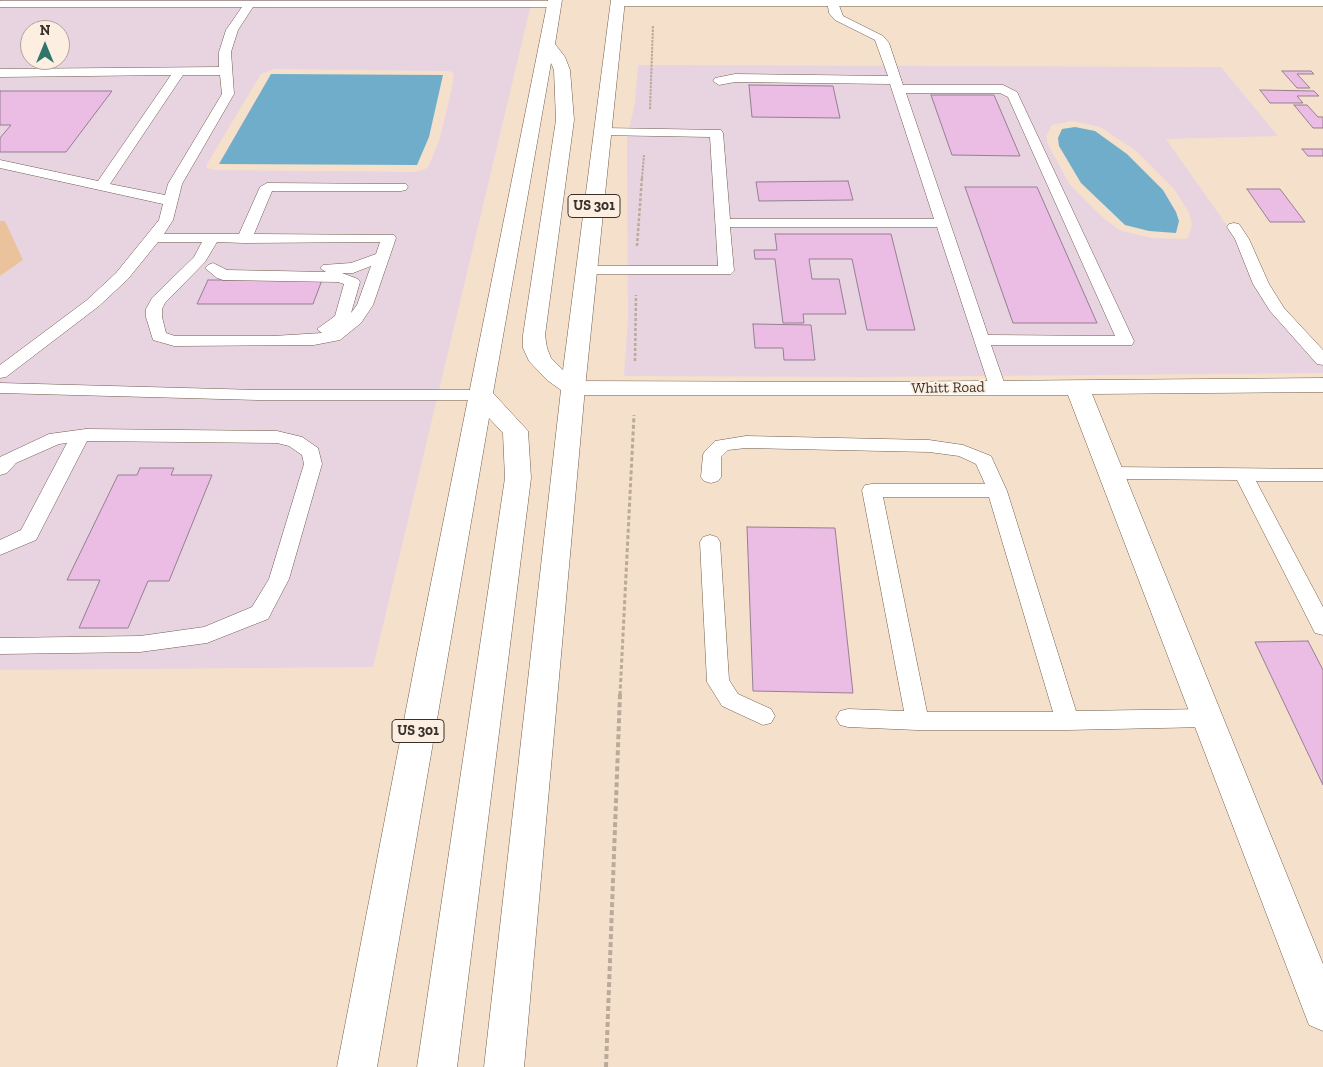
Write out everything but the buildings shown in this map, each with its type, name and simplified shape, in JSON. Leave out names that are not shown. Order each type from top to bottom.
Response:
[{"type":"main road","points":[[618,1],[1323,2]]},
{"type":"main road","name":"US 301","points":[[504,1067],[572,388],[604,132],[618,1]]},
{"type":"main road","name":"US 301","points":[[357,1067],[432,653],[555,2]]},
{"type":"main road","points":[[548,44],[557,57],[562,70],[565,120],[534,336],[535,348],[541,361],[572,388]]},
{"type":"main road","name":"Whitt Road","points":[[572,388],[997,388],[1323,385]]},
{"type":"main road","points":[[1077,387],[1323,1012]]},
{"type":"main road","points":[[437,1067],[518,478],[515,431],[481,395]]},
{"type":"lane","points":[[832,1],[839,18],[879,38],[897,84],[997,388]]},
{"type":"lane","points":[[0,373],[93,303],[122,276],[154,238],[166,220],[175,184],[228,94],[224,52],[232,30],[257,2]]},
{"type":"lane","points":[[0,4],[555,2]]},
{"type":"lane","points":[[0,73],[225,71]]},
{"type":"lane","points":[[100,186],[179,72]]},
{"type":"lane","points":[[719,81],[735,78],[1004,89],[1013,95],[1126,341],[982,340]]},
{"type":"lane","points":[[586,271],[726,271],[716,133],[604,132]]},
{"type":"lane","points":[[0,164],[171,201]]},
{"type":"lane","points":[[244,239],[267,187],[401,187]]},
{"type":"lane","points":[[723,223],[942,223]]},
{"type":"lane","points":[[1234,227],[1242,239],[1261,284],[1278,312],[1323,360]]},
{"type":"lane","points":[[154,238],[211,240],[389,238],[365,305],[353,323],[334,336],[314,340],[273,341],[174,341],[159,336],[154,317],[154,308],[158,301],[200,259],[211,240]]},
{"type":"lane","points":[[192,268],[353,268],[382,257]]},
{"type":"lane","points":[[213,268],[223,275],[341,277],[352,282],[342,318],[321,332],[288,333],[273,341]]},
{"type":"lane","points":[[353,268],[375,278]]},
{"type":"lane","points":[[0,388],[258,395],[481,395]]},
{"type":"lane","points":[[0,548],[29,535],[80,436]]},
{"type":"lane","points":[[0,469],[9,459],[28,448],[55,438],[80,436],[277,436],[295,441],[311,452],[313,464],[279,578],[260,613],[207,635],[140,644],[0,646]]},
{"type":"lane","points":[[711,477],[712,455],[722,445],[746,442],[929,446],[963,451],[984,460],[996,491],[1067,720]]},
{"type":"lane","points":[[1111,473],[1323,475]]},
{"type":"lane","points":[[1244,474],[1323,627]]},
{"type":"lane","points":[[917,720],[872,490],[996,491]]},
{"type":"lane","points":[[710,542],[718,682],[730,700],[763,716]]},
{"type":"lane","points":[[848,718],[1067,720],[1207,718]]},
{"type":"path","points":[[649,115],[653,25]]},
{"type":"path","points":[[637,249],[645,152]]},
{"type":"path","points":[[635,362],[636,289]]},
{"type":"path","points":[[606,1067],[617,755],[634,422]]},
{"type":"shaded area","points":[[0,0],[532,0],[373,667],[0,670],[0,276],[23,260],[5,222],[0,221]],"holes":[[[274,69],[448,71],[454,75],[451,92],[440,138],[429,166],[425,169],[415,172],[215,170],[207,168],[207,164],[261,74]]]},
{"type":"shaded area","points":[[638,65],[1221,67],[1278,136],[1166,139],[1323,362],[1323,373],[867,377],[624,376],[628,320],[627,138],[635,103]],"holes":[[[1072,121],[1100,127],[1136,151],[1174,189],[1189,212],[1192,224],[1189,236],[1186,239],[1152,238],[1122,231],[1100,215],[1070,185],[1048,145],[1046,136],[1052,125]]]},
{"type":"shaded area","points":[[0,221],[5,221],[23,260],[0,276]]},
{"type":"water","points":[[271,74],[443,75],[429,137],[417,165],[219,164]]},
{"type":"water","points":[[1075,127],[1095,131],[1127,154],[1163,190],[1179,221],[1176,233],[1149,231],[1125,225],[1081,183],[1059,146],[1058,138],[1062,129]]}]
